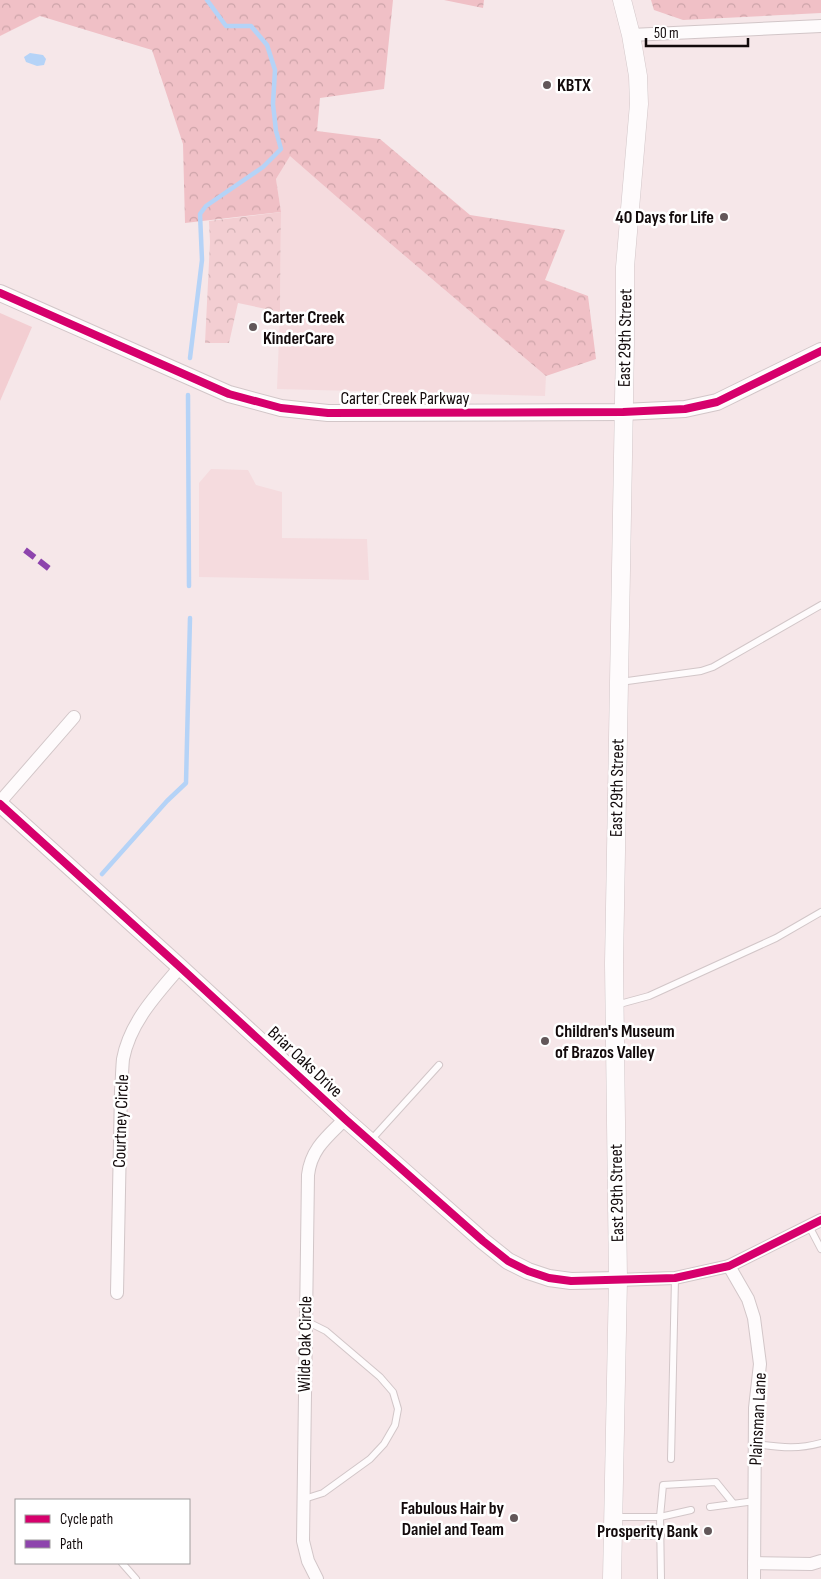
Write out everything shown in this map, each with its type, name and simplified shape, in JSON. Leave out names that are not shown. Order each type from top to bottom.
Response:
[{"type":"main road","name":"East 29th Street","points":[[612,1579],[618,1280],[614,964],[625,267],[639,104],[638,76],[632,36],[622,0]]},
{"type":"street","points":[[632,36],[821,26]]},
{"type":"street","name":"Carter Creek Parkway","points":[[0,294],[229,394],[281,408],[328,413],[624,412],[685,409],[718,402],[821,351]]},
{"type":"street","points":[[0,803],[74,717]]},
{"type":"street","name":"Briar Oaks Drive","points":[[0,803],[345,1119],[483,1242],[508,1261],[528,1271],[571,1282],[618,1280]]},
{"type":"street","name":"Courtney Circle","points":[[117,1293],[121,1090],[124,1057],[133,1030],[145,1008],[180,967]]},
{"type":"street","name":"Wilde Oak Circle","points":[[316,1579],[308,1561],[303,1541],[309,1162],[317,1147],[345,1119]]},
{"type":"street","points":[[618,1280],[675,1278],[729,1266],[815,1223]]},
{"type":"street","name":"Plainsman Lane","points":[[729,1266],[748,1299],[754,1318],[760,1364],[755,1408],[754,1579]]},
{"type":"street","points":[[754,1563],[811,1564],[821,1560]]},
{"type":"lane","points":[[619,682],[701,672],[821,605]]},
{"type":"lane","points":[[616,1004],[649,996],[776,938],[821,912]]},
{"type":"lane","points":[[370,1141],[438,1065]]},
{"type":"lane","points":[[815,1223],[821,1249]]},
{"type":"lane","points":[[671,1458],[675,1278]]},
{"type":"lane","points":[[304,1499],[323,1493],[370,1459],[384,1444],[395,1425],[398,1409],[393,1392],[380,1377],[326,1331],[306,1321]]},
{"type":"lane","points":[[755,1444],[791,1448],[821,1443]]},
{"type":"lane","points":[[661,1579],[660,1516],[663,1485],[716,1482],[733,1503]]},
{"type":"lane","points":[[710,1507],[755,1502]]},
{"type":"lane","points":[[613,1517],[660,1516],[691,1510]]},
{"type":"lane","points":[[612,1535],[660,1536]]},
{"type":"lane","points":[[123,1564],[136,1579]]},
{"type":"shaded area","points":[[290,155],[385,239],[546,376],[545,396],[277,389],[281,212],[276,179]]},
{"type":"shaded area","points":[[211,469],[248,470],[256,485],[282,492],[282,538],[367,539],[369,580],[199,577],[199,483]]},
{"type":"green space","points":[[0,0],[393,0],[384,89],[320,98],[317,131],[380,139],[470,215],[565,230],[545,280],[588,296],[596,359],[546,376],[290,156],[276,179],[281,212],[185,223],[183,144],[152,50],[40,16],[0,36]]},
{"type":"green space","points":[[444,0],[484,0],[483,8]]},
{"type":"green space","points":[[651,0],[821,0],[821,13],[683,20],[654,10]]},
{"type":"green space","points":[[281,212],[280,312],[238,303],[229,343],[205,343],[210,242],[209,221]]},
{"type":"green space","points":[[0,313],[32,327],[0,401]]},
{"type":"water","points":[[30,53],[43,55],[46,59],[44,65],[37,66],[26,62],[24,57]]},
{"type":"waterway","points":[[190,358],[202,260],[200,214],[206,206],[263,167],[281,149],[276,131],[273,104],[275,70],[267,45],[251,26],[226,26],[207,0]]},
{"type":"waterway","points":[[188,395],[189,586]]},
{"type":"waterway","points":[[102,874],[167,801],[186,783],[190,618]]},
{"type":"marked path","points":[[25,550],[51,570]]},
{"type":"cycle path","points":[[0,293],[229,394],[281,408],[328,413],[623,412],[685,409],[717,402],[821,351]]},
{"type":"cycle path","points":[[0,804],[345,1119],[508,1261],[528,1271],[549,1278],[571,1281],[675,1278],[729,1266],[821,1220]]},
{"type":"place","name":"KBTX","points":[[547,85]]},
{"type":"place","name":"40 Days for Life","points":[[724,217]]},
{"type":"place","name":"Carter Creek KinderCare","points":[[253,327]]},
{"type":"place","name":"Children's Museum of Brazos Valley","points":[[545,1041]]},
{"type":"place","name":"Fabulous Hair by Daniel and Team","points":[[514,1518]]},
{"type":"place","name":"Prosperity Bank","points":[[708,1531]]}]
